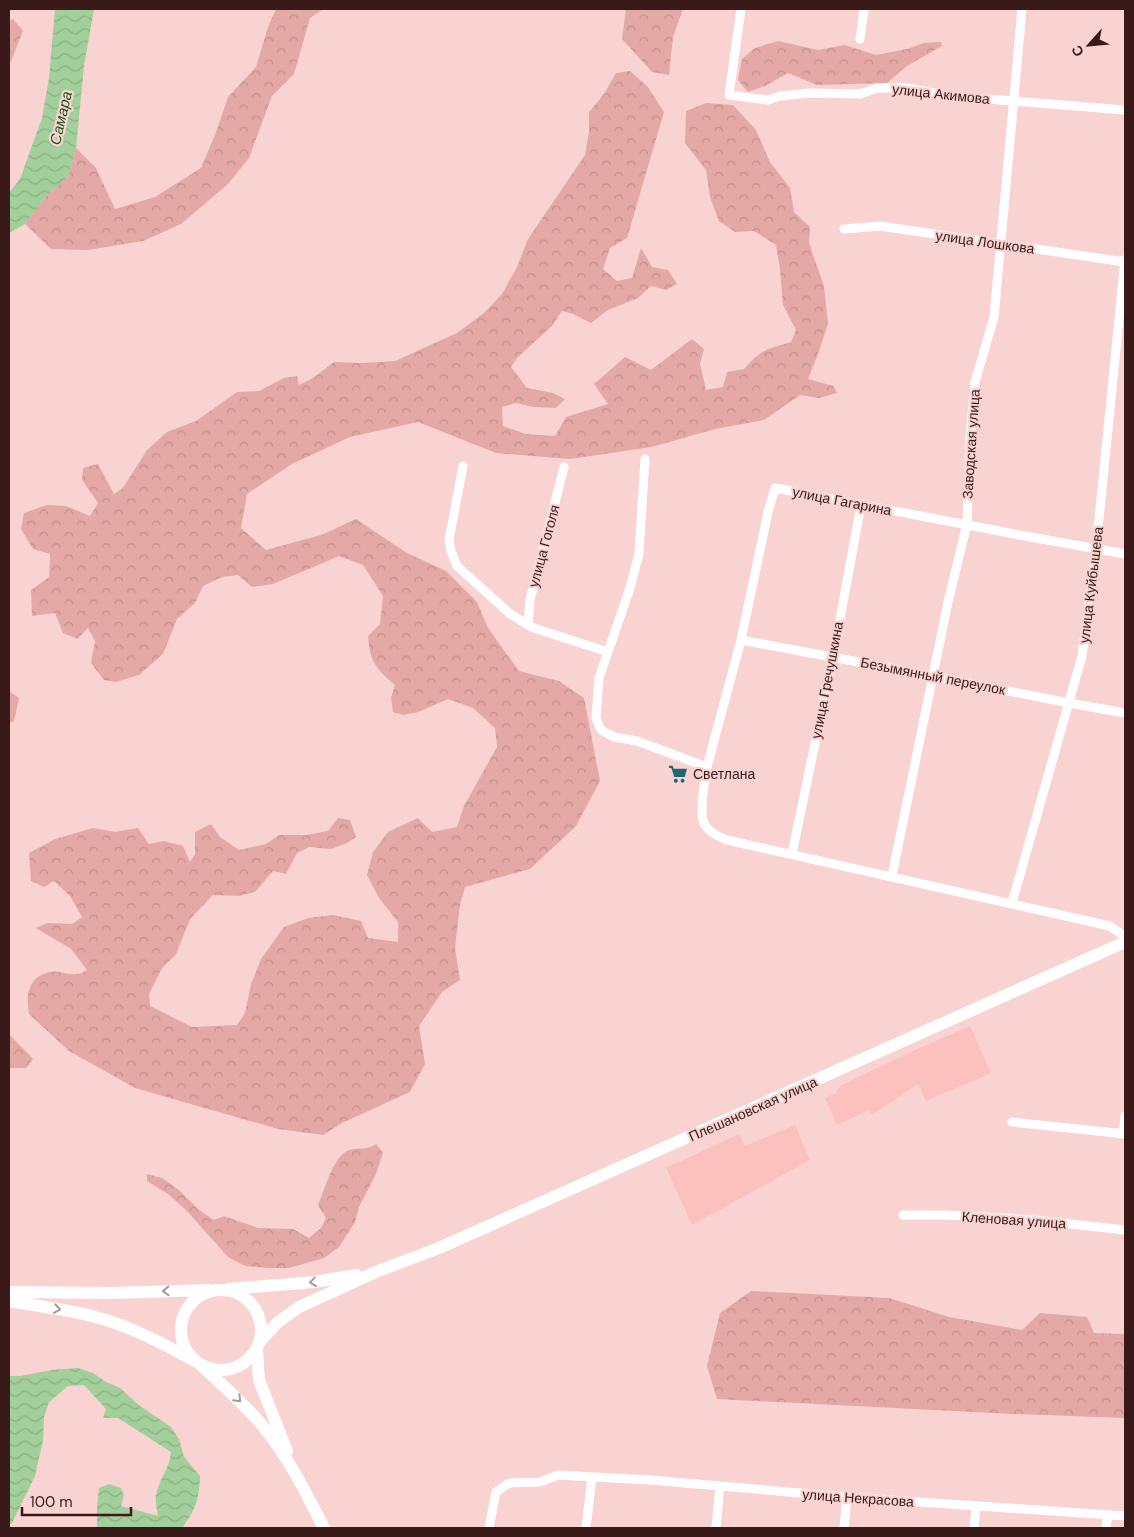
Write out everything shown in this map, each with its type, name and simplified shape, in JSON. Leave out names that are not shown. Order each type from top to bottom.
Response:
[{"type":"main road","name":"Плешановская улица","points":[[378,1271],[457,1240],[1125,942]]},
{"type":"main road","points":[[9,1292],[111,1293],[219,1289],[314,1282],[378,1271]]},
{"type":"main road","points":[[9,1301],[90,1316],[121,1325],[154,1339],[214,1370],[234,1368],[251,1358],[277,1323],[287,1314],[378,1271]]},
{"type":"main road","points":[[298,1479],[259,1380],[261,1329],[254,1307],[237,1293],[219,1289],[194,1300],[187,1308],[181,1329],[182,1339],[187,1349],[198,1363],[239,1400],[262,1426],[298,1479],[324,1528]]},
{"type":"street","name":"улица Акимова","points":[[741,9],[729,95],[768,100],[780,96],[810,92],[860,94],[877,88],[907,88],[951,96],[1125,110]]},
{"type":"street","points":[[860,38],[864,9]]},
{"type":"street","name":"Заводская улица","points":[[892,876],[933,676],[967,524],[970,438],[976,382],[994,318],[1012,100],[1022,9]]},
{"type":"street","name":"улица Лошкова","points":[[844,229],[880,226],[1125,261]]},
{"type":"street","name":"улица Куйбышева","points":[[1012,903],[1082,656],[1096,549],[1125,261]]},
{"type":"street","points":[[645,459],[639,554],[630,588],[599,678],[596,718],[601,730],[614,737],[637,741],[707,767]]},
{"type":"street","points":[[463,466],[449,540],[451,551],[458,566],[509,613],[528,625],[608,652]]},
{"type":"street","name":"улица Гоголя","points":[[528,625],[530,600],[564,467]]},
{"type":"street","name":"улица Гагарина","points":[[792,854],[727,840],[714,834],[702,820],[707,767],[741,640],[768,512],[775,488],[1125,554]]},
{"type":"street","name":"улица Гречушкина","points":[[792,854],[833,657],[861,505]]},
{"type":"street","name":"Безымянный переулок","points":[[741,640],[1069,704],[1125,713]]},
{"type":"street","points":[[792,854],[1110,926],[1125,937]]},
{"type":"street","points":[[1012,1122],[1124,1134],[1125,1116]]},
{"type":"street","name":"Кленовая улица","points":[[903,1215],[945,1215],[1035,1220],[1125,1230]]},
{"type":"street","name":"улица Некрасова","points":[[489,1528],[496,1492],[509,1483],[540,1482],[558,1475],[1125,1516]]},
{"type":"street","points":[[586,1528],[592,1477]]},
{"type":"street","points":[[716,1528],[720,1486]]},
{"type":"street","points":[[844,1528],[847,1497]]},
{"type":"street","points":[[974,1528],[976,1506]]},
{"type":"street","points":[[1106,1528],[1108,1515]]},
{"type":"shaded area","points":[[970,1026],[991,1073],[926,1101],[918,1084],[872,1115],[869,1110],[837,1125],[825,1098],[836,1093],[840,1086]]},
{"type":"shaded area","points":[[795,1125],[810,1160],[692,1225],[666,1168],[739,1134],[745,1146]]},
{"type":"green space","points":[[276,9],[323,9],[310,18],[294,74],[272,96],[249,158],[228,184],[181,224],[143,241],[88,250],[51,249],[25,224],[47,195],[68,177],[76,148],[96,168],[115,209],[155,197],[201,168],[228,97],[256,67],[268,27]]},
{"type":"green space","points":[[626,9],[683,9],[673,37],[669,75],[652,72],[622,39]]},
{"type":"green space","points":[[13,19],[23,31],[9,66],[9,21]]},
{"type":"green space","points":[[778,41],[818,50],[845,45],[876,55],[907,49],[924,43],[941,42],[942,46],[907,66],[887,83],[817,85],[788,73],[765,86],[748,92],[738,80],[742,59],[755,48]]},
{"type":"green space","points":[[630,71],[648,87],[664,112],[627,238],[610,248],[603,269],[617,281],[632,278],[641,248],[652,267],[668,270],[677,284],[666,290],[651,286],[638,298],[608,310],[591,323],[562,311],[552,326],[518,357],[511,367],[527,388],[553,393],[565,399],[556,408],[533,407],[516,403],[502,407],[503,426],[526,434],[555,436],[566,417],[608,404],[594,384],[625,357],[651,370],[692,339],[704,349],[700,364],[706,390],[723,387],[727,372],[744,369],[764,351],[791,342],[796,330],[783,305],[776,245],[754,231],[735,232],[719,221],[710,197],[706,170],[685,143],[686,111],[706,103],[733,105],[756,130],[770,162],[790,188],[794,212],[810,227],[809,243],[824,286],[828,324],[808,379],[833,386],[837,393],[819,398],[800,395],[764,420],[715,429],[652,447],[570,459],[496,453],[418,422],[350,437],[292,464],[247,494],[241,528],[266,550],[321,535],[356,519],[407,553],[446,571],[477,602],[488,628],[519,671],[559,681],[584,698],[600,781],[576,826],[530,869],[465,887],[460,905],[455,948],[460,980],[442,992],[419,1026],[425,1064],[410,1092],[342,1123],[323,1135],[278,1129],[135,1088],[69,1051],[29,1014],[28,994],[32,983],[36,979],[54,971],[77,974],[87,970],[71,949],[36,928],[47,923],[72,924],[82,917],[70,896],[54,881],[44,887],[31,881],[29,853],[55,839],[93,828],[115,832],[138,828],[149,844],[164,841],[183,846],[190,862],[195,854],[195,832],[211,824],[220,837],[239,850],[266,844],[279,835],[306,835],[328,831],[338,818],[350,820],[356,837],[347,843],[331,849],[309,847],[297,853],[286,874],[273,871],[255,892],[238,896],[213,895],[190,919],[176,954],[162,968],[149,994],[150,1006],[192,1027],[237,1025],[245,1013],[251,984],[261,959],[284,927],[308,918],[333,915],[361,921],[368,938],[398,942],[398,922],[379,898],[367,875],[373,852],[388,832],[418,818],[432,832],[457,827],[464,806],[497,747],[495,728],[473,708],[448,699],[418,712],[403,715],[393,712],[391,698],[395,685],[383,674],[372,659],[368,636],[380,624],[383,596],[363,565],[339,556],[273,584],[252,587],[238,575],[222,577],[203,586],[195,603],[177,619],[163,654],[139,675],[116,682],[104,680],[91,663],[95,641],[88,628],[77,639],[63,633],[55,613],[32,616],[31,590],[49,577],[50,554],[33,549],[21,529],[24,513],[47,505],[66,506],[90,516],[98,503],[82,480],[83,468],[98,464],[114,494],[123,488],[147,450],[167,432],[196,421],[237,392],[259,391],[284,378],[297,376],[299,385],[313,378],[334,362],[395,361],[457,333],[484,313],[502,294],[517,267],[528,239],[585,155],[589,132],[589,112],[604,94],[616,73]]},
{"type":"green space","points":[[9,691],[19,698],[14,721],[9,723]]},
{"type":"green space","points":[[9,1034],[33,1059],[26,1068],[9,1068]]},
{"type":"green space","points":[[376,1144],[383,1153],[376,1174],[359,1207],[355,1222],[339,1247],[324,1258],[289,1268],[245,1266],[228,1257],[187,1211],[168,1194],[147,1181],[147,1174],[162,1178],[179,1190],[199,1210],[214,1220],[224,1216],[258,1228],[293,1229],[309,1238],[321,1228],[326,1218],[318,1205],[338,1159],[349,1150]]},
{"type":"green space","points":[[751,1291],[889,1298],[949,1317],[1022,1330],[1040,1313],[1087,1317],[1094,1333],[1125,1334],[1125,1418],[717,1399],[707,1366],[720,1313]]},
{"type":"water","name":"Самара","points":[[55,9],[94,9],[84,66],[76,148],[68,177],[47,195],[25,224],[9,233],[9,193],[20,179],[42,118],[49,78]]},
{"type":"water","points":[[78,1368],[93,1373],[106,1382],[120,1388],[140,1406],[171,1427],[179,1439],[184,1457],[200,1476],[196,1504],[182,1528],[97,1528],[99,1488],[109,1484],[121,1488],[124,1495],[121,1506],[158,1516],[156,1495],[169,1463],[171,1452],[118,1418],[103,1418],[106,1409],[84,1385],[68,1386],[49,1402],[44,1417],[43,1440],[35,1476],[12,1523],[9,1525],[9,1376]]},
{"type":"place","name":"Светлана","points":[[678,774]]}]
